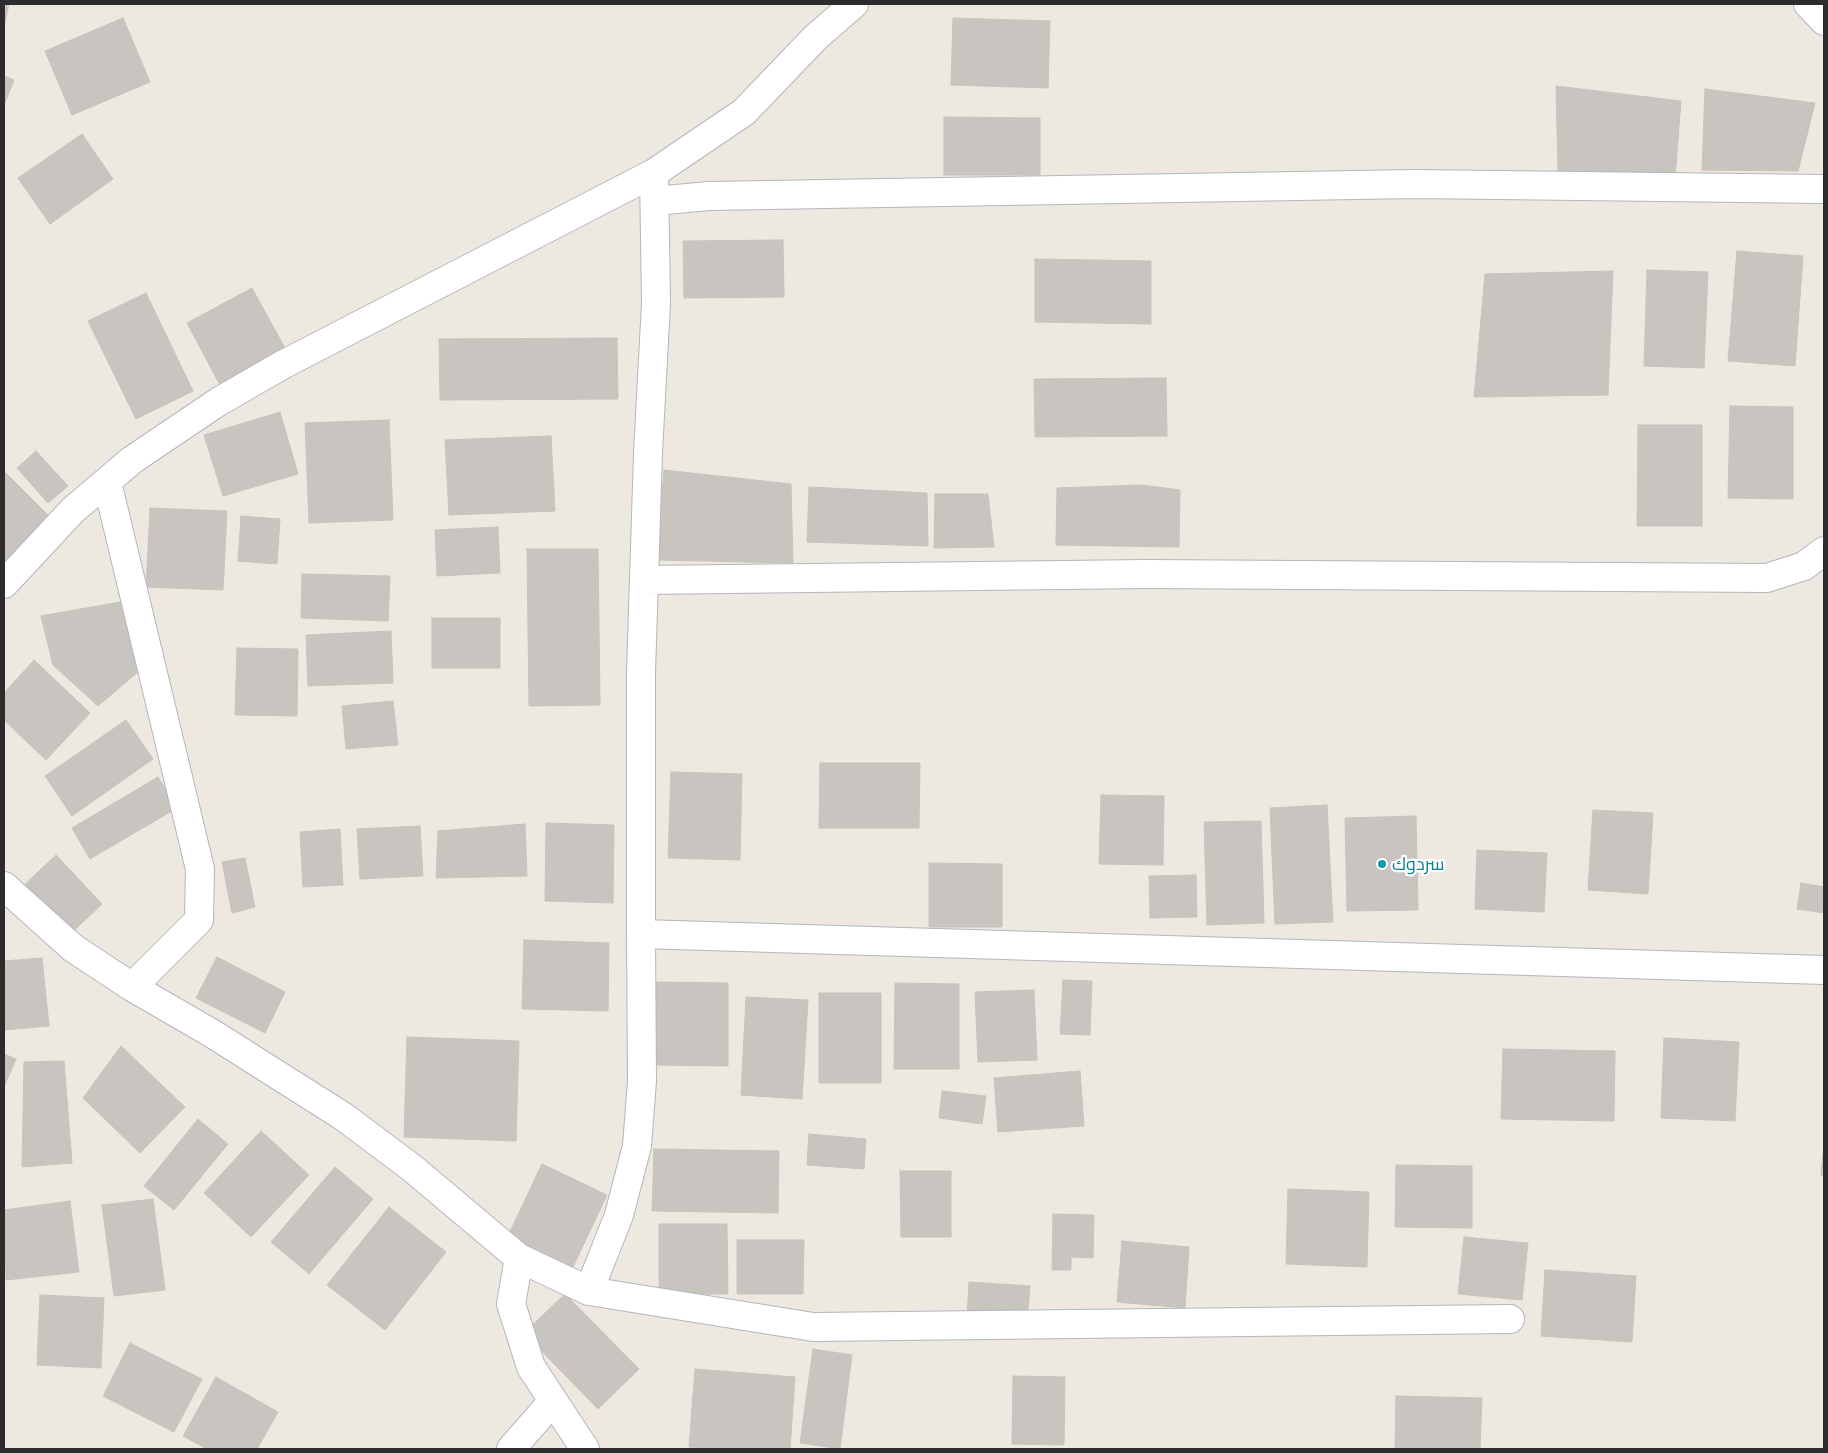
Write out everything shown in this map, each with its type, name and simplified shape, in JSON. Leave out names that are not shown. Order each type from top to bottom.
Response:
[{"type":"street","points":[[4,584],[73,510],[132,460],[218,402],[284,364],[654,173],[744,112],[815,38],[854,4]]},
{"type":"street","points":[[1808,4],[1824,21]]},
{"type":"street","points":[[589,1291],[618,1215],[637,1146],[642,1081],[641,674],[656,303],[654,173]]},
{"type":"street","points":[[655,201],[709,196],[1415,184],[1824,189]]},
{"type":"street","points":[[107,482],[200,869],[199,920],[132,987]]},
{"type":"street","points":[[644,580],[1146,574],[1767,578],[1804,566],[1824,551]]},
{"type":"street","points":[[4,886],[73,948],[132,987],[213,1034],[344,1117],[412,1168],[519,1258],[589,1291],[813,1327],[1510,1319]]},
{"type":"street","points":[[641,934],[1824,970]]},
{"type":"street","points":[[519,1258],[511,1304],[531,1367],[585,1449]]},
{"type":"street","points":[[510,1449],[553,1401]]},
{"type":"building","points":[[4,4],[9,4],[4,27]]},
{"type":"building","points":[[123,18],[150,82],[72,115],[45,51]]},
{"type":"building","points":[[953,18],[1050,21],[1048,88],[951,85]]},
{"type":"building","points":[[4,76],[14,80],[4,105]]},
{"type":"building","points":[[1556,86],[1681,101],[1675,178],[1558,171]]},
{"type":"building","points":[[1705,89],[1815,103],[1798,171],[1702,170]]},
{"type":"building","points":[[944,117],[1040,118],[1040,175],[944,175]]},
{"type":"building","points":[[82,134],[113,179],[50,224],[18,178]]},
{"type":"building","points":[[783,240],[784,297],[684,298],[683,241]]},
{"type":"building","points":[[1737,251],[1803,256],[1795,366],[1728,361]]},
{"type":"building","points":[[1035,259],[1151,261],[1151,324],[1035,322]]},
{"type":"building","points":[[1647,270],[1708,272],[1704,368],[1644,366]]},
{"type":"building","points":[[1613,271],[1608,395],[1474,397],[1485,274]]},
{"type":"building","points":[[252,288],[286,350],[220,385],[187,323]]},
{"type":"building","points":[[146,293],[193,391],[136,419],[88,321]]},
{"type":"building","points":[[617,338],[618,399],[440,400],[439,339]]},
{"type":"building","points":[[1166,378],[1167,436],[1035,437],[1034,379]]},
{"type":"building","points":[[1730,406],[1793,407],[1793,499],[1728,498]]},
{"type":"building","points":[[280,412],[298,474],[223,496],[204,435]]},
{"type":"building","points":[[389,420],[393,520],[309,523],[305,423]]},
{"type":"building","points":[[1638,425],[1702,425],[1702,526],[1637,526]]},
{"type":"building","points":[[551,436],[555,511],[449,515],[445,440]]},
{"type":"building","points":[[36,451],[68,486],[48,503],[17,468]]},
{"type":"building","points":[[664,470],[791,484],[793,563],[657,560]]},
{"type":"building","points":[[6,473],[50,517],[4,564],[4,476]]},
{"type":"building","points":[[1142,485],[1180,490],[1179,547],[1056,545],[1057,488]]},
{"type":"building","points":[[809,487],[927,493],[928,546],[807,542]]},
{"type":"building","points":[[935,494],[988,494],[994,547],[934,548]]},
{"type":"building","points":[[150,508],[227,511],[223,590],[146,587]]},
{"type":"building","points":[[241,516],[280,519],[277,564],[238,561]]},
{"type":"building","points":[[498,527],[500,573],[437,576],[435,530]]},
{"type":"building","points":[[527,549],[598,549],[600,705],[529,706]]},
{"type":"building","points":[[302,574],[390,576],[388,621],[301,618]]},
{"type":"building","points":[[126,601],[138,672],[98,706],[53,665],[41,616]]},
{"type":"building","points":[[432,618],[500,618],[500,668],[432,668]]},
{"type":"building","points":[[391,631],[393,683],[308,686],[306,635]]},
{"type":"building","points":[[237,648],[298,649],[297,716],[235,715]]},
{"type":"building","points":[[34,660],[90,713],[46,760],[4,720],[4,693]]},
{"type":"building","points":[[393,701],[398,745],[346,749],[342,706]]},
{"type":"building","points":[[126,720],[153,759],[72,816],[45,776]]},
{"type":"building","points":[[820,763],[920,763],[919,828],[819,828]]},
{"type":"building","points":[[671,772],[742,774],[740,860],[668,858]]},
{"type":"building","points":[[158,777],[177,808],[90,859],[72,828]]},
{"type":"building","points":[[1101,795],[1164,796],[1163,865],[1099,864]]},
{"type":"building","points":[[1327,805],[1333,922],[1275,924],[1270,808]]},
{"type":"building","points":[[1593,810],[1653,813],[1648,894],[1588,890]]},
{"type":"building","name":"سردوك","points":[[1416,816],[1418,910],[1347,911],[1345,818]]},
{"type":"building","points":[[1261,821],[1264,923],[1207,925],[1204,822]]},
{"type":"building","points":[[546,823],[614,825],[613,903],[545,901]]},
{"type":"building","points":[[525,824],[527,876],[436,878],[438,831]]},
{"type":"building","points":[[420,826],[423,876],[360,879],[357,829]]},
{"type":"building","points":[[340,829],[343,885],[303,887],[300,832]]},
{"type":"building","points":[[1477,850],[1547,853],[1544,912],[1475,909]]},
{"type":"building","points":[[56,855],[102,904],[65,939],[19,890]]},
{"type":"building","points":[[245,858],[255,907],[232,913],[222,862]]},
{"type":"building","points":[[929,863],[1002,864],[1002,927],[929,927]]},
{"type":"building","points":[[1196,875],[1197,917],[1150,918],[1149,876]]},
{"type":"building","points":[[1801,883],[1824,887],[1824,913],[1797,909]]},
{"type":"building","points":[[524,940],[609,943],[608,1011],[522,1009]]},
{"type":"building","points":[[217,957],[285,992],[265,1033],[196,998]]},
{"type":"building","points":[[42,958],[49,1026],[4,1030],[4,961]]},
{"type":"building","points":[[1063,980],[1092,981],[1090,1035],[1060,1034]]},
{"type":"building","points":[[655,982],[728,983],[728,1066],[655,1065]]},
{"type":"building","points":[[895,983],[959,984],[959,1069],[894,1069]]},
{"type":"building","points":[[1034,990],[1037,1060],[978,1062],[975,992]]},
{"type":"building","points":[[819,993],[881,993],[881,1083],[819,1083]]},
{"type":"building","points":[[746,997],[808,1000],[802,1099],[741,1095]]},
{"type":"building","points":[[407,1037],[519,1041],[516,1141],[404,1137]]},
{"type":"building","points":[[1664,1038],[1739,1042],[1735,1121],[1661,1118]]},
{"type":"building","points":[[121,1046],[185,1107],[140,1153],[83,1098]]},
{"type":"building","points":[[1503,1049],[1615,1051],[1614,1121],[1501,1119]]},
{"type":"building","points":[[4,1054],[16,1059],[4,1087]]},
{"type":"building","points":[[64,1061],[72,1163],[22,1167],[24,1062]]},
{"type":"building","points":[[1080,1071],[1084,1126],[998,1132],[994,1078]]},
{"type":"building","points":[[942,1091],[986,1096],[982,1124],[939,1118]]},
{"type":"building","points":[[198,1119],[228,1144],[174,1210],[144,1186]]},
{"type":"building","points":[[261,1131],[309,1175],[251,1237],[204,1193]]},
{"type":"building","points":[[809,1134],[866,1139],[864,1169],[807,1165]]},
{"type":"building","points":[[1824,1143],[1824,1175],[1821,1175]]},
{"type":"building","points":[[654,1149],[779,1151],[778,1213],[652,1211]]},
{"type":"building","points":[[542,1164],[607,1195],[572,1269],[507,1238]]},
{"type":"building","points":[[1396,1165],[1472,1166],[1472,1228],[1395,1227]]},
{"type":"building","points":[[335,1167],[373,1199],[309,1274],[271,1242]]},
{"type":"building","points":[[900,1171],[951,1171],[951,1237],[901,1237]]},
{"type":"building","points":[[1288,1189],[1369,1192],[1367,1267],[1286,1264]]},
{"type":"building","points":[[153,1199],[165,1290],[114,1296],[102,1205]]},
{"type":"building","points":[[70,1201],[79,1272],[6,1280],[4,1210]]},
{"type":"building","points":[[389,1207],[446,1252],[385,1330],[327,1285]]},
{"type":"building","points":[[1053,1214],[1094,1215],[1093,1258],[1071,1257],[1071,1270],[1052,1270]]},
{"type":"building","points":[[659,1224],[727,1224],[728,1294],[659,1294]]},
{"type":"building","points":[[1464,1237],[1528,1243],[1522,1300],[1458,1294]]},
{"type":"building","points":[[737,1240],[804,1240],[803,1294],[737,1294]]},
{"type":"building","points":[[1122,1241],[1189,1247],[1185,1308],[1117,1302]]},
{"type":"building","points":[[1545,1270],[1636,1276],[1632,1342],[1541,1336]]},
{"type":"building","points":[[969,1282],[1030,1286],[1027,1322],[967,1317]]},
{"type":"building","points":[[565,1294],[639,1369],[598,1409],[524,1333]]},
{"type":"building","points":[[40,1295],[104,1298],[101,1368],[37,1365]]},
{"type":"building","points":[[130,1343],[202,1379],[174,1432],[103,1396]]},
{"type":"building","points":[[813,1349],[852,1355],[840,1449],[800,1443]]},
{"type":"building","points":[[695,1369],[795,1377],[790,1449],[689,1447]]},
{"type":"building","points":[[1013,1376],[1065,1377],[1064,1445],[1012,1444]]},
{"type":"building","points":[[216,1377],[278,1412],[257,1449],[207,1449],[183,1436]]},
{"type":"building","points":[[1396,1396],[1482,1398],[1480,1449],[1395,1449]]},
{"type":"place","name":"سردوك","points":[[1382,864]]}]
